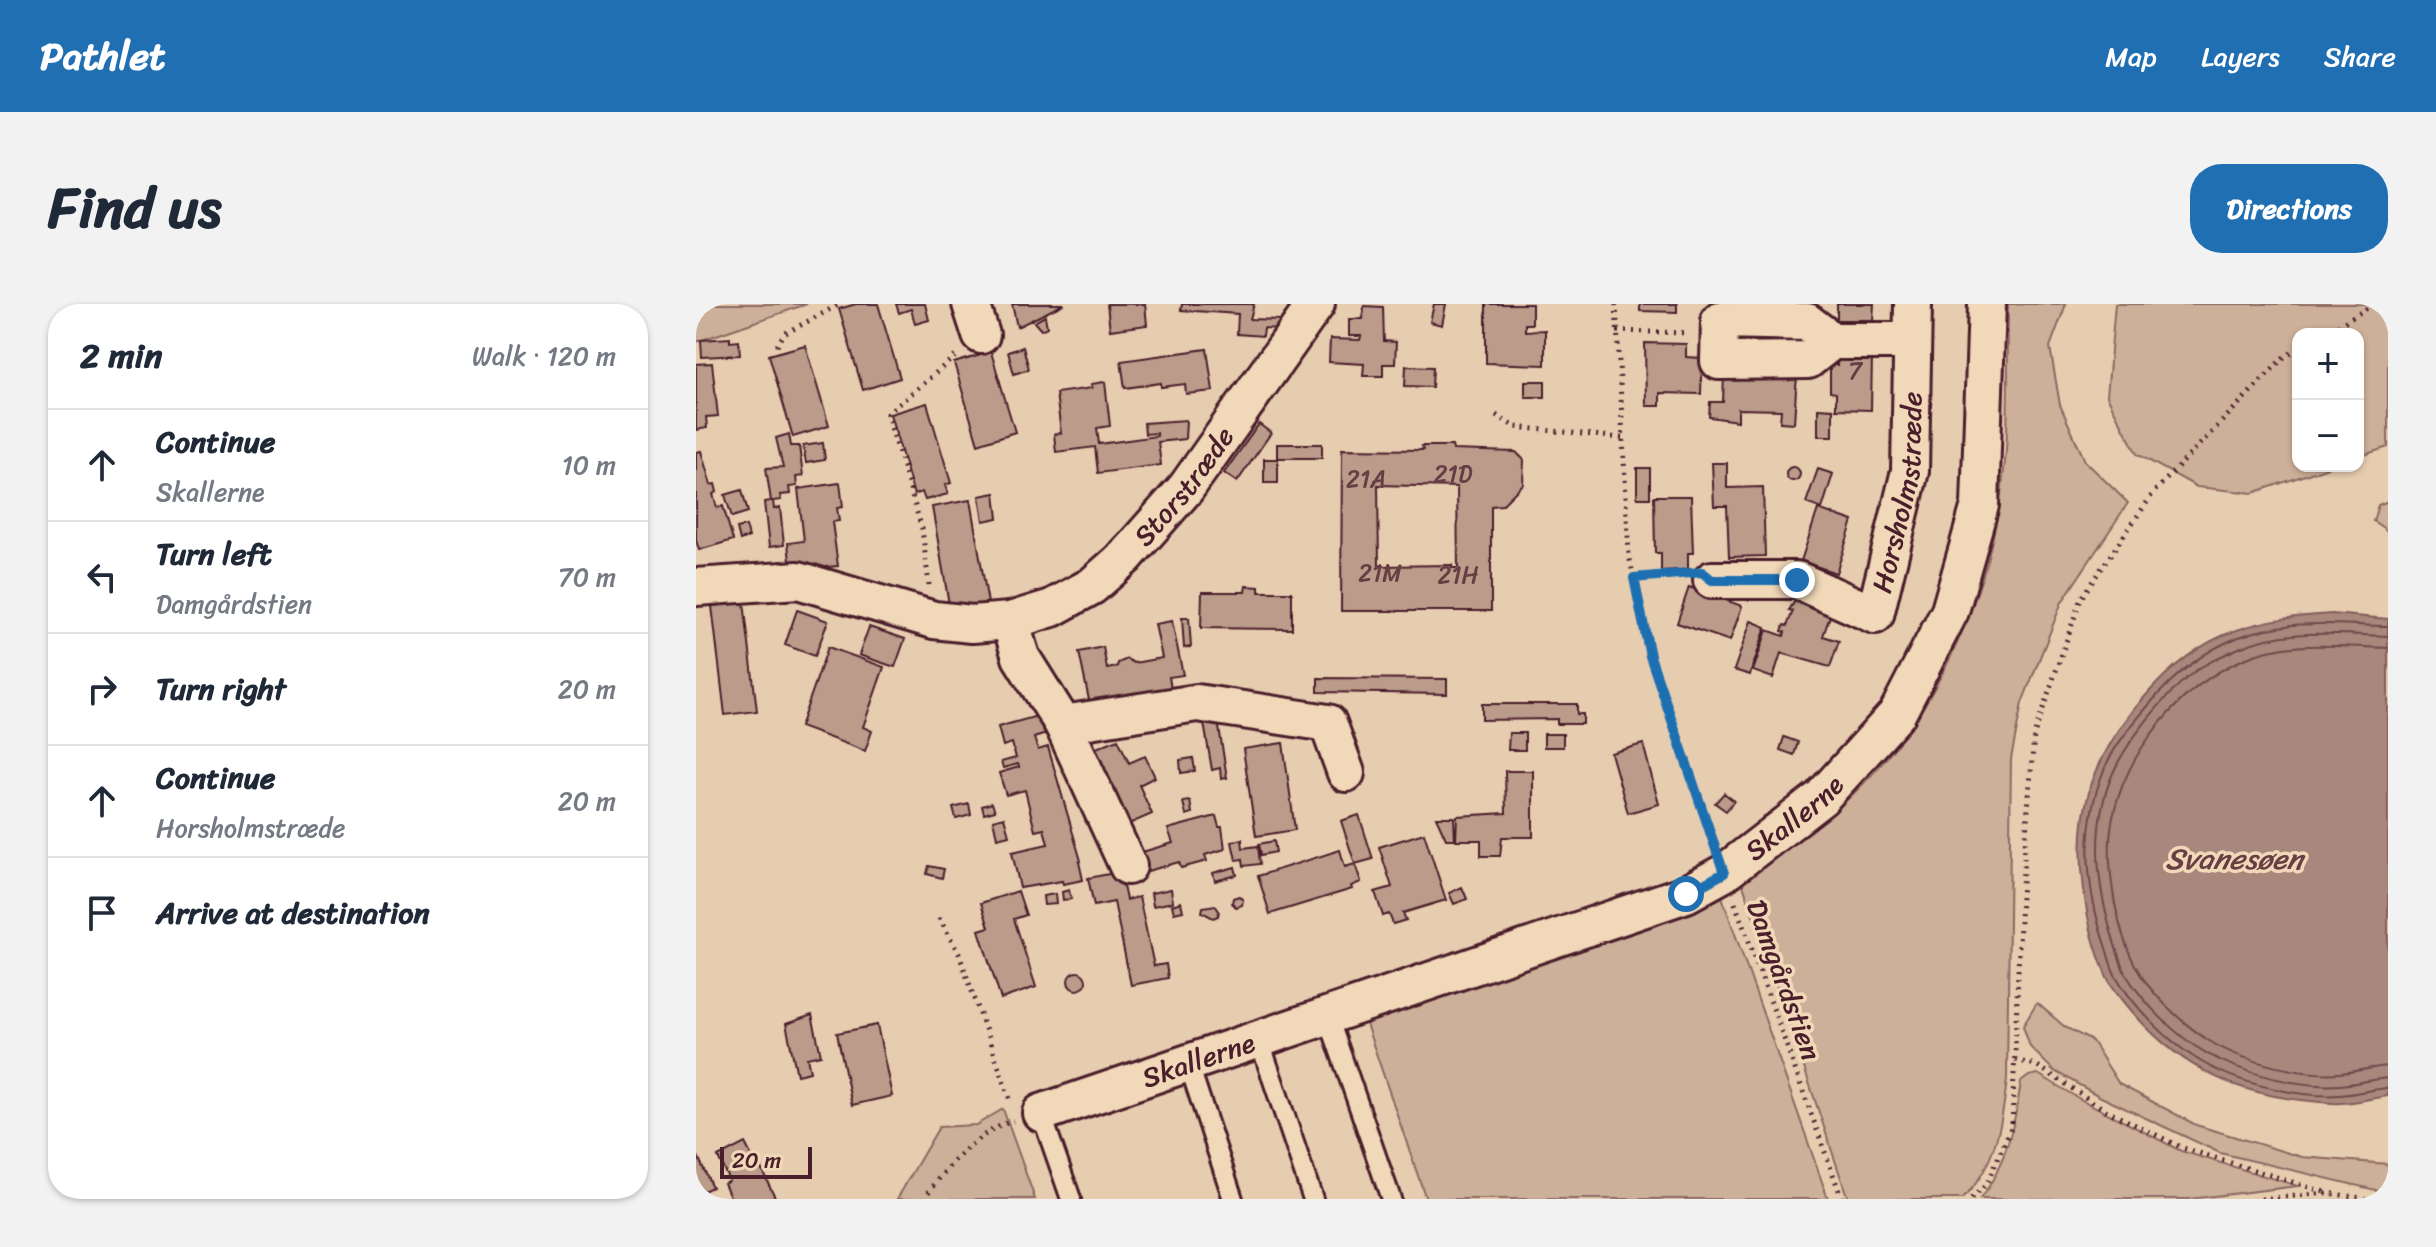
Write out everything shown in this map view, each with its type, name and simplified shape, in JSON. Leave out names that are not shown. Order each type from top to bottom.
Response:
[{"type":"street","name":"Storstræde","points":[[696,587],[798,580],[934,620],[972,624],[1010,621],[1052,608],[1092,586],[1125,557],[1186,488],[1316,304]]},
{"type":"street","name":"Horsholmstræde","points":[[1712,580],[1797,580],[1875,615],[1910,471],[1913,304]]},
{"type":"street","name":"Skallerne","points":[[1041,1113],[1686,894],[1724,873],[1821,798],[1897,714],[1950,611],[1980,505],[1987,304]]},
{"type":"street","points":[[1720,334],[1720,320],[1807,322],[1832,341],[1912,341]]},
{"type":"street","points":[[1010,621],[1021,657],[1063,724],[1128,866]]},
{"type":"street","points":[[1063,724],[1197,703],[1328,723],[1346,773]]},
{"type":"lane","points":[[1328,1017],[1391,1199]]},
{"type":"lane","points":[[1259,1039],[1313,1199]]},
{"type":"lane","points":[[1188,1062],[1233,1199]]},
{"type":"lane","points":[[1041,1113],[1071,1199]]},
{"type":"path","points":[[777,346],[784,334],[840,304]]},
{"type":"path","name":"Damgårdstien","points":[[1616,304],[1629,555],[1650,656],[1724,873],[1842,1199]]},
{"type":"path","points":[[2334,328],[2374,304]]},
{"type":"path","points":[[934,620],[922,529],[887,414],[976,320]]},
{"type":"path","points":[[1617,331],[1720,334]]},
{"type":"path","points":[[1971,1199],[1986,1185],[2012,1126],[2021,896],[2034,735],[2081,598],[2154,492],[2283,358],[2292,353]]},
{"type":"path","points":[[1496,415],[1515,427],[1622,438]]},
{"type":"path","points":[[1634,578],[1702,572],[1712,580]]},
{"type":"path","points":[[939,918],[959,954],[1009,1100],[1041,1113]]},
{"type":"path","points":[[2015,1060],[2036,1065],[2107,1111],[2183,1148],[2328,1193],[2368,1199]]},
{"type":"path","points":[[924,1199],[941,1174],[977,1139],[1008,1122],[1041,1113]]},
{"type":"path","points":[[2261,1199],[2328,1193]]},
{"type":"shaded area","points":[[696,304],[807,304],[696,342]]},
{"type":"shaded area","points":[[2008,304],[2066,304],[2050,347],[2060,405],[2085,461],[2128,503],[2062,602],[2022,703],[2011,759],[2007,1078],[2000,1127],[1990,1159],[1962,1199],[1848,1199],[1742,882],[1825,819],[1883,762],[1936,685],[1957,643],[1989,554],[1999,508],[2007,423]]},
{"type":"shaded area","points":[[2115,304],[2388,304],[2388,447],[2364,455],[2364,328],[2292,328],[2292,472],[2314,472],[2253,493],[2197,487],[2137,454],[2107,396]]},
{"type":"shaded area","points":[[2388,501],[2388,531],[2373,521],[2378,505]]},
{"type":"shaded area","points":[[1720,891],[1828,1199],[1426,1199],[1364,1018]]},
{"type":"shaded area","points":[[2037,1003],[2065,1027],[2092,1041],[2119,1084],[2196,1125],[2302,1157],[2388,1164],[2388,1193],[2220,1153],[2101,1097],[2054,1071],[2030,1047],[2023,1026]]},
{"type":"shaded area","points":[[2038,1074],[2181,1151],[2298,1186],[2189,1199],[1980,1199],[1997,1173],[2008,1144],[2021,1082]]},
{"type":"shaded area","points":[[1003,1109],[1035,1199],[897,1199],[939,1127],[976,1125]]},
{"type":"water","name":"Svanesøen","points":[[2332,614],[2388,619],[2388,1096],[2325,1103],[2259,1093],[2214,1076],[2173,1051],[2136,1016],[2107,977],[2089,923],[2082,836],[2084,812],[2098,767],[2124,723],[2161,679],[2196,650],[2237,630],[2260,623]]},
{"type":"building","points":[[856,304],[878,304],[900,378],[863,390],[839,309]]},
{"type":"building","points":[[896,304],[925,304],[929,320],[915,324],[911,309],[899,313]]},
{"type":"building","points":[[1012,304],[1064,304],[1017,327]]},
{"type":"building","points":[[1107,304],[1145,304],[1147,325],[1110,330]]},
{"type":"building","points":[[1182,304],[1254,304],[1250,319],[1280,320],[1279,329],[1264,328],[1263,336],[1237,334],[1238,314],[1181,310]]},
{"type":"building","points":[[1434,304],[1446,304],[1442,325],[1430,322]]},
{"type":"building","points":[[1486,304],[1532,304],[1532,324],[1525,324],[1525,331],[1545,330],[1545,365],[1486,363]]},
{"type":"building","points":[[1640,304],[1677,304],[1677,312],[1640,311]]},
{"type":"building","points":[[1837,304],[1874,304],[1873,320],[1837,320]]},
{"type":"building","points":[[1364,306],[1383,307],[1384,341],[1396,342],[1395,364],[1383,364],[1383,376],[1363,376],[1364,364],[1329,362],[1330,339],[1360,340],[1361,336],[1349,336],[1349,319],[1363,319]]},
{"type":"building","points":[[1045,316],[1047,327],[1041,330],[1034,322]]},
{"type":"building","points":[[730,338],[730,342],[739,341],[740,355],[702,357],[701,340]]},
{"type":"building","points":[[1645,343],[1686,344],[1686,357],[1702,358],[1701,394],[1660,393],[1660,406],[1646,406]]},
{"type":"building","points":[[805,345],[829,426],[793,437],[769,355]]},
{"type":"building","points":[[1023,347],[1029,369],[1014,374],[1008,352]]},
{"type":"building","points":[[1207,349],[1213,391],[1186,394],[1185,384],[1161,387],[1161,383],[1125,388],[1121,361]]},
{"type":"building","points":[[991,352],[1015,432],[978,444],[954,363]]},
{"type":"building","points":[[1837,356],[1872,356],[1871,410],[1836,409],[1836,393],[1830,392],[1830,365],[1837,365]]},
{"type":"building","points":[[712,363],[718,416],[706,417],[707,428],[696,430],[696,364]]},
{"type":"building","points":[[1406,366],[1433,367],[1432,387],[1405,386]]},
{"type":"building","points":[[1797,373],[1794,423],[1780,422],[1781,410],[1738,409],[1738,421],[1709,417],[1710,402],[1723,402],[1724,375]]},
{"type":"building","points":[[1525,381],[1545,381],[1545,397],[1525,397]]},
{"type":"building","points":[[1105,382],[1110,426],[1097,428],[1099,444],[1157,436],[1157,433],[1145,434],[1144,423],[1186,420],[1185,439],[1158,442],[1161,465],[1098,473],[1095,447],[1056,452],[1054,434],[1061,433],[1056,393],[1092,388],[1091,384]]},
{"type":"building","points":[[927,403],[951,483],[945,485],[948,494],[925,500],[922,492],[914,495],[890,414]]},
{"type":"building","points":[[1818,408],[1833,409],[1833,436],[1818,436]]},
{"type":"building","points":[[1259,424],[1271,433],[1237,482],[1224,473]]},
{"type":"building","points":[[789,434],[791,446],[799,446],[803,476],[796,477],[797,486],[789,487],[790,494],[780,495],[781,500],[773,501],[774,509],[780,508],[784,545],[769,547],[764,502],[771,501],[766,468],[783,467],[776,438]]},
{"type":"building","points":[[823,443],[825,460],[806,463],[803,446]]},
{"type":"building","points":[[1277,444],[1322,444],[1322,458],[1277,458]]},
{"type":"building","points":[[1422,446],[1452,446],[1453,450],[1516,452],[1524,460],[1523,484],[1502,505],[1491,506],[1491,611],[1341,611],[1342,449],[1423,450]],"holes":[[[1378,485],[1457,487],[1458,568],[1452,568],[1452,565],[1379,566]]]},
{"type":"building","points":[[701,451],[711,485],[715,484],[717,492],[713,494],[717,508],[723,506],[733,540],[699,550],[696,540],[696,452]]},
{"type":"building","points":[[1264,459],[1278,459],[1278,483],[1264,483]]},
{"type":"building","points":[[1712,463],[1727,463],[1727,488],[1763,487],[1765,556],[1729,557],[1727,506],[1714,506]]},
{"type":"building","points":[[1793,467],[1800,474],[1793,481],[1786,474]]},
{"type":"building","points":[[1637,468],[1650,468],[1650,498],[1637,498]]},
{"type":"building","points":[[1818,469],[1833,474],[1822,509],[1806,503]]},
{"type":"building","points":[[840,483],[843,507],[837,508],[839,521],[832,522],[838,566],[791,570],[788,543],[804,541],[798,489]]},
{"type":"building","points":[[742,490],[748,512],[732,517],[725,495]]},
{"type":"building","points":[[995,493],[998,518],[983,521],[979,496]]},
{"type":"building","points":[[1654,496],[1691,496],[1693,553],[1688,553],[1688,570],[1661,571],[1661,553],[1655,553]]},
{"type":"building","points":[[970,500],[988,603],[950,610],[932,507]]},
{"type":"building","points":[[1818,509],[1853,521],[1836,573],[1801,561]]},
{"type":"building","points":[[746,526],[749,537],[740,540],[737,528]]},
{"type":"building","points":[[1246,586],[1259,587],[1259,592],[1292,592],[1292,629],[1201,628],[1202,592],[1245,592]]},
{"type":"building","points":[[1689,587],[1742,606],[1730,641],[1677,623]]},
{"type":"building","points":[[1797,598],[1832,610],[1823,636],[1839,641],[1830,667],[1781,653],[1773,678],[1753,671],[1767,630],[1784,636],[1784,625],[1787,626],[1793,611],[1789,610]]},
{"type":"building","points":[[744,602],[757,711],[725,715],[712,606]]},
{"type":"building","points":[[797,610],[828,621],[815,656],[785,645]]},
{"type":"building","points":[[1182,618],[1189,618],[1191,647],[1184,648]]},
{"type":"building","points":[[1172,621],[1183,675],[1169,677],[1171,689],[1090,705],[1079,652],[1103,647],[1107,669],[1117,667],[1118,663],[1127,659],[1134,663],[1162,658],[1155,624]]},
{"type":"building","points":[[1751,621],[1766,627],[1750,675],[1734,670]]},
{"type":"building","points":[[869,627],[905,639],[895,667],[859,655]]},
{"type":"building","points":[[828,647],[884,667],[863,727],[872,731],[865,751],[800,727]]},
{"type":"building","points":[[1318,678],[1447,679],[1447,694],[1318,692]]},
{"type":"building","points":[[1482,704],[1577,704],[1577,714],[1583,714],[1583,724],[1557,724],[1557,719],[1482,720]]},
{"type":"building","points":[[1041,715],[1046,734],[1034,738],[1038,750],[1048,747],[1081,861],[1083,880],[1020,888],[1012,852],[1048,844],[1044,829],[1035,831],[1025,790],[1006,795],[999,773],[1019,767],[1018,764],[1003,768],[1001,762],[1016,758],[1012,743],[1003,746],[998,727]]},
{"type":"building","points":[[1218,721],[1227,778],[1221,779],[1220,768],[1212,770],[1204,723]]},
{"type":"building","points":[[1509,733],[1525,733],[1525,750],[1508,750]]},
{"type":"building","points":[[1544,734],[1563,734],[1563,747],[1544,747]]},
{"type":"building","points":[[1784,737],[1798,742],[1794,755],[1780,750]]},
{"type":"building","points":[[1118,739],[1129,763],[1145,756],[1155,777],[1139,785],[1152,814],[1122,827],[1089,751]]},
{"type":"building","points":[[1283,743],[1295,830],[1256,836],[1243,749]]},
{"type":"building","points":[[1643,744],[1659,804],[1628,813],[1611,753]]},
{"type":"building","points":[[1193,758],[1195,771],[1181,773],[1180,760]]},
{"type":"building","points":[[1505,771],[1533,771],[1533,837],[1502,837],[1500,856],[1481,856],[1481,840],[1456,840],[1457,816],[1506,813]]},
{"type":"building","points":[[1724,793],[1734,801],[1726,811],[1715,803]]},
{"type":"building","points":[[1190,801],[1192,813],[1186,815],[1183,802]]},
{"type":"building","points":[[992,803],[995,811],[984,814],[982,806]]},
{"type":"building","points":[[969,804],[971,815],[956,819],[953,808]]},
{"type":"building","points":[[1359,815],[1373,859],[1355,864],[1341,821]]},
{"type":"building","points":[[1216,816],[1219,827],[1222,827],[1225,849],[1205,855],[1207,861],[1181,868],[1179,862],[1148,871],[1142,852],[1173,843],[1168,829]]},
{"type":"building","points":[[1004,817],[1009,835],[997,838],[993,820]]},
{"type":"building","points":[[1436,817],[1454,817],[1455,839],[1446,839]]},
{"type":"building","points":[[1424,833],[1446,900],[1403,913],[1406,920],[1393,924],[1389,914],[1383,916],[1375,892],[1392,887],[1379,847]]},
{"type":"building","points":[[1242,839],[1243,848],[1258,846],[1260,864],[1244,866],[1243,859],[1236,860],[1232,842]]},
{"type":"building","points":[[1274,841],[1276,852],[1261,855],[1259,844]]},
{"type":"building","points":[[1340,850],[1345,867],[1355,864],[1361,882],[1351,886],[1352,889],[1270,914],[1258,876]]},
{"type":"building","points":[[929,866],[944,869],[942,878],[927,874]]},
{"type":"building","points":[[1235,867],[1237,875],[1215,881],[1213,873]]},
{"type":"building","points":[[1120,872],[1126,900],[1139,897],[1154,966],[1166,964],[1168,978],[1131,985],[1114,902],[1094,906],[1088,878]]},
{"type":"building","points":[[1462,887],[1467,899],[1454,904],[1449,893]]},
{"type":"building","points":[[1171,889],[1173,902],[1153,906],[1151,893]]},
{"type":"building","points":[[1069,890],[1071,899],[1063,900],[1062,892]]},
{"type":"building","points":[[1018,891],[1026,915],[1014,919],[1036,987],[1001,999],[979,930],[989,927],[981,903]]},
{"type":"building","points":[[1055,894],[1056,904],[1044,905],[1043,896]]},
{"type":"building","points":[[1239,896],[1243,900],[1242,905],[1236,907],[1232,903],[1233,898]]},
{"type":"building","points":[[1181,902],[1183,911],[1174,913],[1172,905]]},
{"type":"building","points":[[1215,905],[1218,916],[1213,918],[1202,912],[1203,907]]},
{"type":"building","points":[[1077,972],[1086,981],[1077,990],[1068,981]]},
{"type":"building","points":[[812,1015],[821,1055],[807,1058],[810,1072],[797,1075],[786,1024]]},
{"type":"building","points":[[877,1025],[892,1096],[852,1105],[837,1033]]},
{"type":"building","points":[[745,1143],[776,1199],[731,1199],[724,1183],[729,1180],[718,1157]]},
{"type":"building","points":[[696,1152],[712,1187],[697,1194],[699,1199],[696,1199]]},
{"type":"route","points":[[1686,894],[1724,873],[1650,656],[1634,578],[1702,572],[1712,580],[1797,580]]}]
